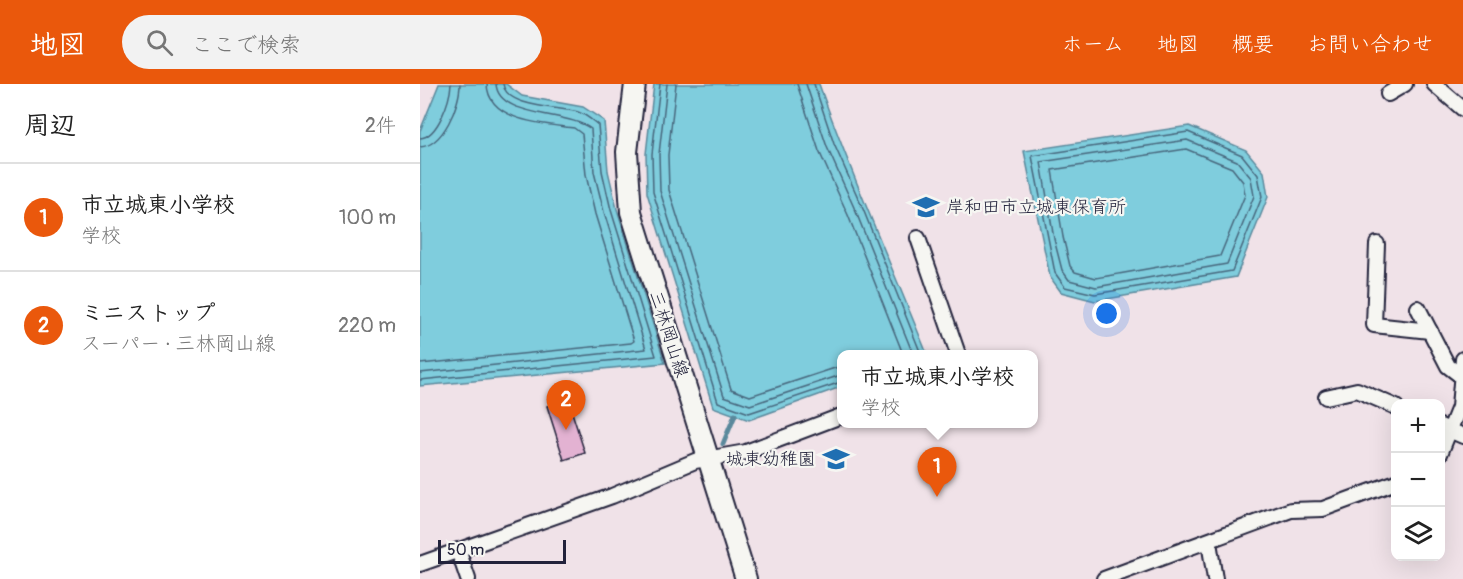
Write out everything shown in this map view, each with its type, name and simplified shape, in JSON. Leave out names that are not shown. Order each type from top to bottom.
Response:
[{"type":"main road","name":"三林岡山線","points":[[635,84],[627,152],[631,212],[746,579]]},
{"type":"street","points":[[1388,94],[1405,84]]},
{"type":"street","points":[[1434,84],[1463,109]]},
{"type":"street","points":[[918,238],[957,350]]},
{"type":"street","points":[[1377,244],[1374,325],[1430,331]]},
{"type":"street","points":[[1418,308],[1449,366],[1461,376]]},
{"type":"street","points":[[1441,453],[1452,431],[1460,407],[1463,359]]},
{"type":"street","points":[[1326,397],[1357,390],[1391,405]]},
{"type":"street","points":[[420,564],[612,496],[694,461],[746,452],[837,418]]},
{"type":"street","points":[[1104,579],[1291,510],[1323,509],[1391,484]]},
{"type":"street","points":[[1209,542],[1215,579]]},
{"type":"street","points":[[458,550],[468,579]]},
{"type":"water","points":[[439,84],[506,84],[522,96],[583,107],[604,121],[608,171],[617,209],[665,363],[420,386],[420,131]]},
{"type":"water","points":[[654,84],[819,84],[925,350],[837,350],[837,388],[749,420],[713,407],[647,193],[646,154]]},
{"type":"water","points":[[1189,126],[1246,150],[1264,172],[1268,197],[1236,277],[1095,301],[1061,292],[1050,277],[1024,151]]},
{"type":"building","points":[[568,400],[585,453],[564,460],[547,406]]},
{"type":"waterway","points":[[723,444],[735,415]]},
{"type":"place","name":"岸和田市立城東保育所","points":[[926,207]]},
{"type":"place","name":"ミニストップ","points":[[566,430]]},
{"type":"place","name":"城東幼稚園","points":[[836,459]]},
{"type":"place","name":"市立城東小学校","points":[[937,497]]}]
